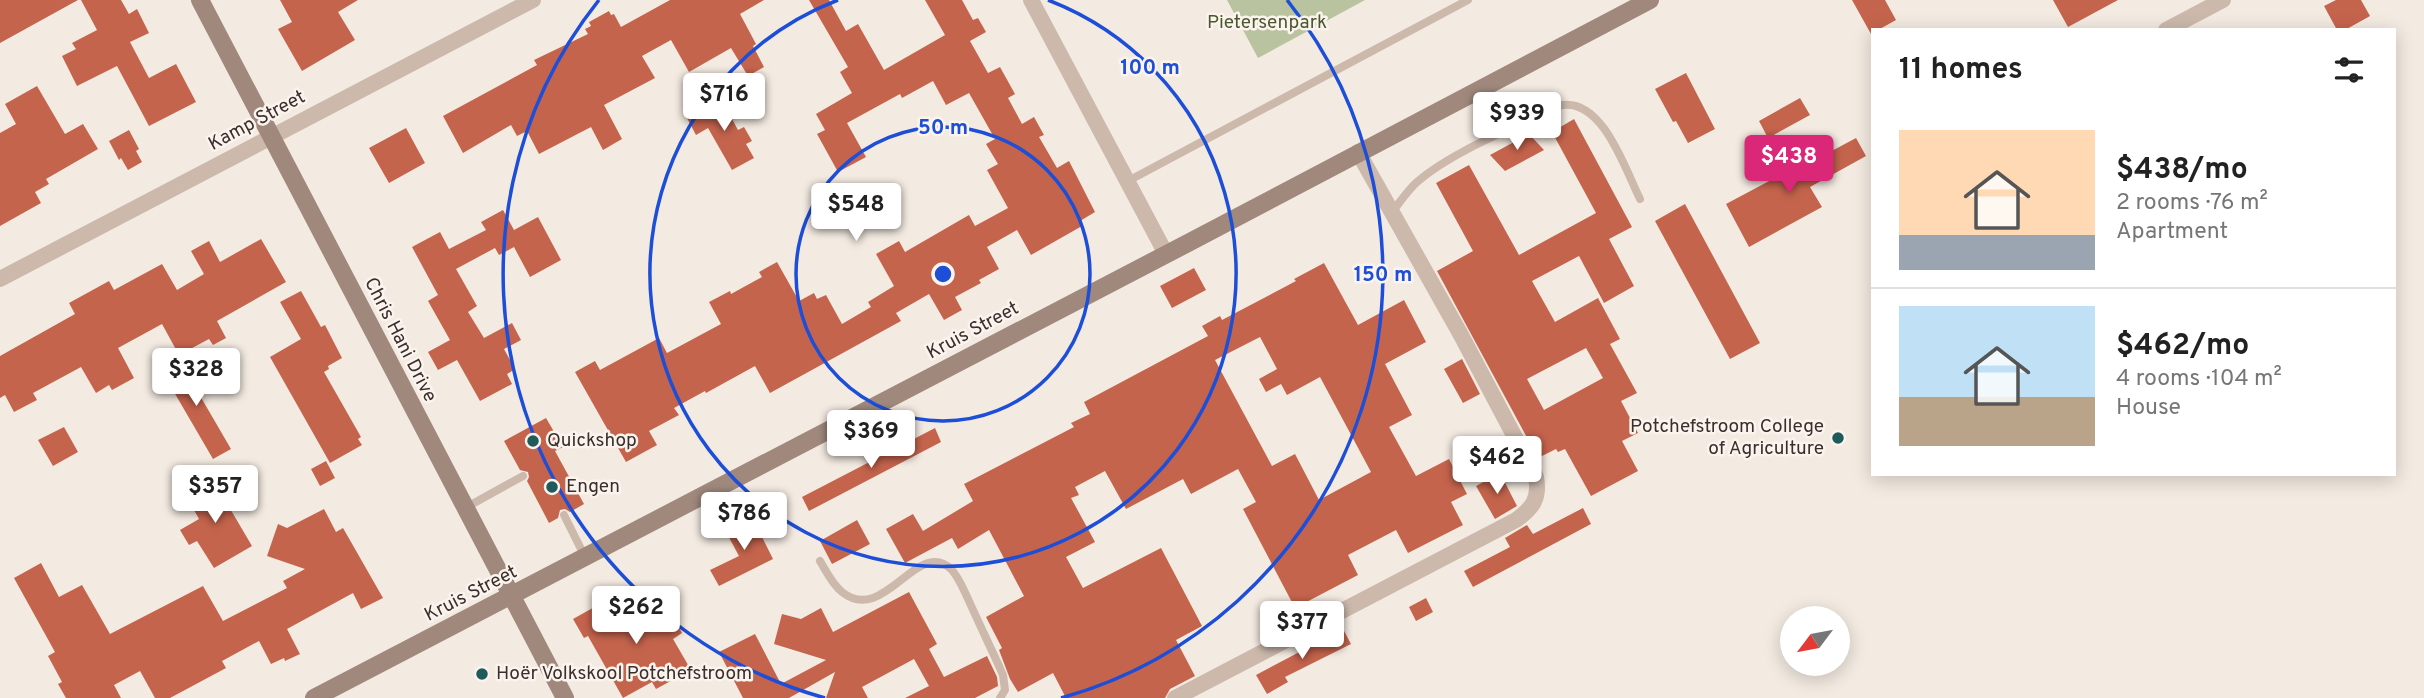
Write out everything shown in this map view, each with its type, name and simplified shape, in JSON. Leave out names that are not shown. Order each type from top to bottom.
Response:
[{"type":"street","name":"Chris Hani Drive","points":[[200,0],[565,698]]},
{"type":"street","name":"Kamp Street","points":[[0,279],[533,0]]},
{"type":"street","points":[[1031,0],[1167,254]]},
{"type":"street","name":"Kruis Street","points":[[314,698],[1650,0]]},
{"type":"street","points":[[2170,28],[2223,0]]},
{"type":"street","points":[[1175,698],[1516,520],[1531,509],[1539,493],[1536,477],[1358,152]]},
{"type":"lane","points":[[1128,181],[1468,0]]},
{"type":"lane","points":[[1392,212],[1416,182],[1455,157],[1569,104],[1578,105],[1594,115],[1607,132],[1640,199]]},
{"type":"lane","points":[[464,508],[523,476]]},
{"type":"lane","points":[[564,515],[585,557]]},
{"type":"lane","points":[[820,561],[844,594],[859,599],[884,593],[924,563],[941,562],[950,567],[1003,675],[1005,690],[1000,698]]},
{"type":"green space","name":"Pietersenpark","points":[[1227,0],[1365,0],[1258,58]]},
{"type":"building","points":[[0,0],[78,0],[0,43]]},
{"type":"building","points":[[81,0],[121,0],[129,14],[137,9],[149,33],[130,42],[149,78],[176,64],[196,102],[149,126],[117,66],[77,86],[62,56],[76,49],[72,43],[97,30]]},
{"type":"building","points":[[280,0],[358,0],[338,12],[355,40],[302,71],[278,29],[292,22]]},
{"type":"building","points":[[670,0],[764,0],[740,14],[756,44],[753,46],[764,67],[748,76],[731,48],[689,72],[671,40],[642,56],[655,78],[604,105],[622,139],[603,150],[591,127],[539,154],[527,131],[517,136],[511,125],[463,153],[443,116],[537,65],[534,60],[588,34],[585,29],[591,26],[589,22],[609,11],[611,15],[614,14],[621,27]]},
{"type":"building","points":[[809,0],[829,0],[846,31],[858,24],[884,70],[945,35],[925,0],[962,0],[973,20],[978,18],[986,32],[970,41],[988,73],[1000,67],[1015,94],[1008,98],[1022,124],[1034,117],[1044,135],[1039,137],[1057,168],[1069,161],[1095,212],[1080,221],[1082,226],[1031,255],[1017,230],[987,247],[999,269],[979,280],[981,283],[955,297],[962,310],[944,320],[929,294],[896,313],[901,321],[770,393],[755,366],[706,393],[705,391],[674,408],[679,415],[649,431],[657,445],[626,462],[575,372],[595,361],[600,370],[659,338],[667,353],[721,324],[709,302],[730,291],[731,294],[762,277],[759,272],[777,262],[799,301],[814,293],[817,299],[826,295],[842,324],[871,307],[868,302],[894,286],[876,254],[899,241],[905,252],[969,215],[975,226],[1008,208],[987,170],[998,164],[986,144],[995,139],[969,93],[946,105],[933,81],[902,98],[900,94],[847,123],[866,157],[838,172],[817,134],[825,130],[816,114],[852,93],[840,72],[848,67]]},
{"type":"building","points":[[1852,0],[1885,0],[1896,20],[1882,28],[1871,28],[1871,34]]},
{"type":"building","points":[[2053,0],[2118,0],[2068,27]]},
{"type":"building","points":[[2336,0],[2361,0],[2370,16],[2349,28],[2336,28],[2324,6]]},
{"type":"building","points":[[1686,73],[1715,129],[1688,143],[1655,89]]},
{"type":"building","points":[[37,86],[65,134],[83,124],[98,149],[46,179],[49,184],[35,192],[41,203],[0,226],[0,133],[16,124],[5,104]]},
{"type":"building","points":[[1800,98],[1810,115],[1768,138],[1759,121]]},
{"type":"building","points":[[721,99],[738,130],[744,127],[752,141],[746,144],[754,158],[732,170],[708,128],[696,135],[687,118]]},
{"type":"building","points":[[1574,119],[1632,227],[1609,239],[1634,286],[1604,303],[1579,256],[1532,281],[1555,322],[1598,298],[1620,339],[1610,344],[1637,393],[1621,401],[1638,433],[1622,441],[1638,471],[1591,496],[1565,449],[1558,452],[1556,449],[1538,458],[1437,271],[1473,251],[1436,183],[1469,165],[1519,255],[1596,213],[1552,132]],"holes":[[[1586,348],[1603,378],[1544,410],[1527,379]]]},
{"type":"building","points":[[406,128],[425,163],[389,183],[369,148]]},
{"type":"building","points":[[129,130],[139,149],[136,151],[142,162],[128,170],[109,141]]},
{"type":"building","points":[[1529,134],[1544,150],[1505,171],[1490,155]]},
{"type":"building","points":[[1856,138],[1866,156],[1810,187],[1822,207],[1749,247],[1726,204]]},
{"type":"building","points":[[1685,204],[1760,343],[1730,359],[1655,221]]},
{"type":"building","points":[[503,210],[514,230],[538,217],[561,260],[530,277],[514,247],[499,255],[495,248],[456,269],[477,306],[468,312],[484,338],[512,323],[521,340],[504,349],[515,369],[507,374],[512,384],[480,401],[457,360],[438,370],[428,352],[450,340],[428,301],[438,295],[412,247],[440,232],[449,249],[486,230],[481,222]]},
{"type":"building","points":[[261,239],[286,282],[217,321],[226,338],[213,345],[209,339],[179,355],[162,324],[118,348],[134,378],[112,390],[109,385],[96,393],[81,367],[33,393],[37,400],[14,412],[5,395],[0,398],[0,356],[75,314],[69,303],[109,281],[114,290],[162,264],[177,290],[204,274],[191,251],[209,241],[220,262]]},
{"type":"building","points":[[1324,263],[1358,325],[1404,300],[1426,342],[1385,364],[1412,415],[1389,427],[1416,476],[1449,459],[1467,494],[1451,502],[1463,525],[1408,553],[1396,530],[1348,555],[1358,575],[1295,608],[1243,509],[1256,502],[1238,469],[1191,494],[1183,479],[1126,509],[1105,471],[1075,487],[1079,495],[1071,498],[1095,542],[1066,557],[1083,588],[1161,548],[1202,626],[1176,640],[1195,676],[1170,689],[1165,698],[1066,698],[1053,673],[1018,692],[999,650],[1002,648],[986,617],[1024,596],[989,530],[958,549],[952,538],[905,563],[886,529],[913,514],[923,531],[973,501],[964,484],[1074,427],[1071,423],[1090,414],[1084,402],[1208,336],[1202,326],[1220,316],[1222,320],[1296,281],[1294,279]],"holes":[[[1260,337],[1277,369],[1259,379],[1266,392],[1281,384],[1287,395],[1320,377],[1371,472],[1319,500],[1295,454],[1272,466],[1215,360]]]},
{"type":"building","points":[[1194,268],[1206,290],[1172,308],[1160,286]]},
{"type":"building","points":[[301,291],[321,327],[325,325],[342,358],[328,366],[329,369],[324,372],[361,437],[358,439],[362,445],[330,463],[270,357],[301,339],[280,302]]},
{"type":"building","points":[[178,358],[231,449],[213,459],[160,368]]},
{"type":"building","points":[[1462,359],[1480,394],[1463,403],[1444,369]]},
{"type":"building","points":[[546,418],[563,447],[555,451],[584,504],[570,512],[560,510],[558,518],[549,523],[527,481],[528,472],[520,470],[504,441]]},
{"type":"building","points":[[64,427],[78,452],[53,466],[38,440]]},
{"type":"building","points":[[935,428],[941,442],[809,511],[802,497]]},
{"type":"building","points":[[326,461],[335,478],[320,486],[311,469]]},
{"type":"building","points":[[1500,473],[1517,506],[1495,519],[1476,486]]},
{"type":"building","points":[[212,478],[252,546],[214,568],[197,541],[189,545],[180,530],[199,519],[185,494]]},
{"type":"building","points":[[1583,508],[1591,524],[1473,587],[1464,571],[1510,547],[1505,538],[1527,525],[1533,534]]},
{"type":"building","points":[[324,509],[336,532],[343,528],[383,598],[361,609],[353,593],[287,629],[300,654],[271,664],[259,641],[222,661],[226,668],[170,698],[155,698],[140,671],[114,685],[121,698],[66,698],[58,684],[62,682],[48,656],[55,652],[14,578],[41,563],[59,597],[82,585],[110,634],[203,586],[223,621],[287,588],[283,581],[305,569],[267,556],[278,524],[287,528]]},
{"type":"building","points":[[756,516],[764,531],[760,533],[773,559],[719,586],[710,570],[739,556],[726,532]]},
{"type":"building","points":[[857,520],[870,544],[832,564],[820,541]]},
{"type":"building","points":[[909,592],[937,644],[929,649],[944,677],[987,656],[997,677],[998,686],[975,698],[905,698],[929,686],[914,659],[862,687],[868,698],[826,698],[835,672],[789,698],[743,698],[719,652],[755,634],[781,684],[826,660],[774,644],[782,614],[801,619],[821,608],[833,632]]},
{"type":"building","points":[[1426,598],[1433,612],[1416,621],[1409,607]]},
{"type":"building","points":[[607,600],[620,625],[664,600],[682,633],[673,639],[691,670],[656,689],[652,682],[623,698],[588,636],[584,638],[573,619]]},
{"type":"building","points":[[1343,629],[1351,644],[1285,677],[1288,682],[1267,694],[1256,675]]},
{"type":"place","name":"Potchefstroom College of Agriculture","points":[[1838,438]]},
{"type":"place","name":"Quickshop","points":[[533,441]]},
{"type":"place","name":"Engen","points":[[552,487]]},
{"type":"place","name":"Hoër Volkskool Potchefstroom","points":[[482,674]]}]
